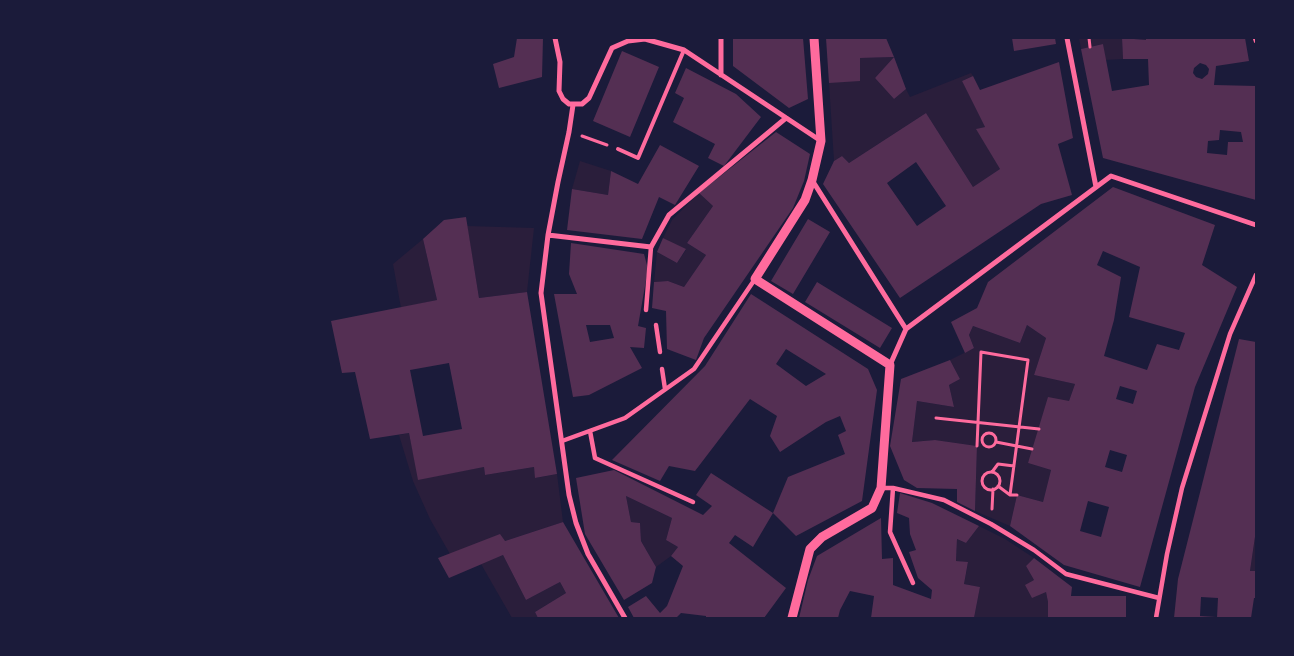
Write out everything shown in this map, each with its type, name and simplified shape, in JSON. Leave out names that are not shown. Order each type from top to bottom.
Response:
[{"type":"street","points":[[555,38],[560,62],[560,95],[565,102],[573,105],[582,104],[589,98],[612,48],[628,41],[645,38],[684,50],[821,141]]},
{"type":"street","points":[[721,38],[721,75]]},
{"type":"street","points":[[562,441],[625,418],[694,369],[755,279],[805,200],[812,180],[821,141],[814,38]]},
{"type":"street","points":[[1067,38],[1096,187]]},
{"type":"street","points":[[573,105],[570,132],[548,235],[541,293],[567,480],[576,523],[588,554],[625,618]]},
{"type":"street","points":[[646,310],[652,247],[669,215],[786,118]]},
{"type":"street","points":[[792,618],[810,549],[822,537],[872,508],[881,488],[890,365],[906,329],[1111,176],[1256,225]]},
{"type":"street","points":[[812,180],[906,329]]},
{"type":"street","points":[[548,235],[652,247]]},
{"type":"street","points":[[1156,618],[1182,488],[1230,334],[1256,275]]},
{"type":"street","points":[[755,279],[890,365]]},
{"type":"street","points":[[656,325],[660,352]]},
{"type":"street","points":[[662,369],[665,389]]},
{"type":"street","points":[[590,430],[596,458],[693,502]]},
{"type":"street","points":[[881,488],[892,488],[944,500],[991,524],[1034,550],[1066,574],[1159,598]]},
{"type":"street","points":[[892,488],[890,532],[913,583]]},
{"type":"lane","points":[[618,149],[638,158],[684,50]]},
{"type":"path","points":[[1089,38],[1090,47]]},
{"type":"path","points":[[570,132],[618,149]]},
{"type":"path","points":[[977,446],[981,352],[1028,360],[1010,495]]},
{"type":"path","points":[[936,418],[1039,429]]},
{"type":"path","points":[[989,433],[995,437],[996,442],[993,446],[988,447],[982,441],[983,436],[989,433]]},
{"type":"path","points":[[996,442],[1032,448]]},
{"type":"path","points":[[998,486],[990,490],[983,484],[986,473],[992,472],[998,464],[1014,466]]},
{"type":"path","points":[[992,472],[999,477],[998,486]]},
{"type":"path","points":[[998,486],[1010,495],[1017,495]]},
{"type":"shaded area","points":[[1079,38],[1122,38],[1123,59],[1105,60],[1103,44],[1081,49]]},
{"type":"shaded area","points":[[1122,38],[1146,38],[1146,40]]},
{"type":"shaded area","points":[[894,57],[875,78],[894,99],[906,89],[910,97],[971,73],[973,76],[962,81],[985,127],[977,129],[1000,169],[973,187],[926,113],[849,163],[842,156],[834,161],[829,83],[860,58]]},
{"type":"shaded area","points":[[580,161],[611,171],[608,195],[572,189]]},
{"type":"shaded area","points":[[699,193],[713,206],[687,243],[706,255],[684,287],[668,281],[654,282],[657,252],[677,263],[686,250],[663,238],[672,220]]},
{"type":"shaded area","points":[[467,226],[534,228],[527,292],[479,298]]},
{"type":"shaded area","points":[[423,239],[437,300],[401,308],[393,264]]},
{"type":"shaded area","points":[[1027,325],[1046,338],[1034,375],[1075,384],[1069,401],[1028,463],[1051,470],[1043,502],[1017,495],[1010,526],[975,511],[977,446],[935,440],[912,442],[917,401],[954,407],[949,385],[960,379],[950,360],[974,348],[969,335],[973,326],[1020,343]]},
{"type":"shaded area","points":[[409,433],[419,479],[484,467],[485,475],[534,467],[536,478],[557,474],[563,522],[505,541],[450,554],[430,519],[413,481],[399,435]]},
{"type":"shaded area","points":[[626,496],[672,518],[666,540],[678,547],[671,556],[656,567],[641,541],[640,523],[631,522]]},
{"type":"shaded area","points":[[979,526],[1005,539],[1034,558],[1026,566],[1034,580],[1026,585],[1046,592],[1048,618],[974,618],[980,587],[964,584],[968,563],[956,561],[957,539],[966,543]]},
{"type":"shaded area","points":[[1256,530],[1256,571],[1250,571]]},
{"type":"shaded area","points":[[503,555],[526,600],[560,582],[566,593],[535,612],[538,618],[512,618],[481,564]]},
{"type":"building","points":[[517,38],[543,38],[542,77],[499,88],[493,64],[514,57]]},
{"type":"building","points":[[733,38],[803,38],[808,99],[789,108],[733,66]]},
{"type":"building","points":[[826,38],[886,38],[894,57],[860,58],[860,81],[829,83]]},
{"type":"building","points":[[1012,38],[1055,38],[1056,44],[1014,51]]},
{"type":"building","points":[[1122,38],[1146,40],[1146,38],[1245,38],[1249,61],[1216,66],[1214,85],[1256,86],[1256,200],[1103,158],[1081,49],[1103,44],[1112,91],[1149,85],[1148,59],[1123,59]],"holes":[[[1200,63],[1206,65],[1209,69],[1208,74],[1202,79],[1196,77],[1193,73],[1194,68]],[[1220,130],[1241,132],[1243,142],[1228,142],[1227,155],[1207,153],[1208,141],[1219,140]]]},
{"type":"building","points":[[622,51],[659,67],[630,137],[593,121]]},
{"type":"building","points":[[894,57],[906,89],[894,99],[875,78]]},
{"type":"building","points":[[1059,62],[1073,138],[1058,144],[1072,195],[1041,204],[900,298],[823,184],[834,161],[842,156],[849,163],[926,113],[973,187],[1000,169],[976,129],[985,127],[962,81],[973,76],[980,90]],"holes":[[[916,162],[946,206],[917,226],[887,183]]]},
{"type":"building","points":[[686,68],[736,94],[761,117],[724,166],[708,158],[715,144],[673,122],[684,98],[675,93]]},
{"type":"building","points":[[776,132],[810,154],[804,181],[793,208],[704,338],[696,360],[667,349],[666,311],[652,308],[654,282],[668,281],[684,287],[706,255],[687,243],[713,206],[699,193]]},
{"type":"building","points":[[660,145],[699,166],[675,205],[659,197],[642,239],[567,230],[572,189],[608,195],[611,171],[638,184]]},
{"type":"building","points":[[1113,187],[1215,225],[1202,265],[1237,287],[1195,387],[1140,587],[1064,565],[1010,526],[1017,495],[1043,502],[1051,470],[1028,463],[1048,397],[1069,401],[1075,384],[1034,375],[1046,338],[1027,325],[1020,343],[973,326],[969,335],[974,348],[965,353],[951,322],[977,308],[988,282]],"holes":[[[1103,251],[1140,267],[1129,317],[1185,333],[1179,350],[1157,344],[1147,370],[1104,356],[1114,320],[1121,277],[1097,265]],[[1120,386],[1137,391],[1133,404],[1116,399]],[[1110,450],[1127,455],[1122,472],[1105,467]],[[1088,501],[1109,507],[1101,537],[1080,531]]]},
{"type":"building","points":[[466,217],[479,298],[527,292],[557,474],[535,478],[534,467],[485,475],[484,467],[418,480],[409,433],[370,439],[355,372],[342,373],[331,321],[437,300],[423,239],[444,220]],"holes":[[[449,363],[462,429],[423,436],[410,370]]]},
{"type":"building","points":[[808,219],[830,232],[793,294],[771,281]]},
{"type":"building","points":[[663,238],[686,249],[677,263],[657,252]]},
{"type":"building","points":[[571,243],[644,254],[648,269],[638,326],[646,328],[644,348],[630,347],[642,368],[589,395],[573,397],[554,294],[577,294],[569,274]],"holes":[[[586,325],[610,325],[614,338],[590,342]]]},
{"type":"building","points":[[817,282],[892,328],[880,348],[805,302]]},
{"type":"building","points":[[751,294],[868,369],[877,390],[862,501],[796,536],[773,513],[788,477],[845,454],[838,435],[846,431],[840,416],[826,422],[780,452],[770,436],[777,416],[750,399],[695,471],[669,466],[660,481],[612,460],[705,366]],"holes":[[[786,349],[826,374],[806,386],[776,364]]]},
{"type":"building","points":[[1239,339],[1256,342],[1256,530],[1250,571],[1256,571],[1256,598],[1254,598],[1251,618],[1217,618],[1218,598],[1201,597],[1200,616],[1216,618],[1174,618],[1178,579]]},
{"type":"building","points":[[950,360],[960,379],[949,385],[954,407],[917,401],[912,442],[935,440],[977,446],[975,511],[957,502],[957,489],[917,488],[904,480],[890,446],[901,379]]},
{"type":"building","points":[[614,470],[703,515],[712,506],[696,495],[711,473],[773,513],[753,547],[735,535],[729,543],[786,588],[764,618],[706,618],[706,616],[681,613],[676,618],[634,618],[628,607],[646,596],[660,613],[667,606],[683,566],[671,556],[678,547],[666,540],[672,518],[626,496],[631,522],[640,523],[641,541],[656,567],[652,583],[624,600],[585,534],[576,478]]},
{"type":"building","points":[[900,493],[932,503],[979,526],[966,543],[957,539],[956,561],[968,562],[964,584],[980,587],[974,618],[871,618],[874,596],[850,591],[838,618],[799,618],[808,580],[817,556],[881,518],[882,559],[893,558],[893,585],[931,599],[932,590],[918,578],[909,552],[916,550],[910,534],[909,518],[897,513]]},
{"type":"building","points":[[563,522],[619,618],[538,618],[535,612],[566,593],[560,582],[526,600],[503,555],[449,578],[438,558],[500,534],[505,541]]},
{"type":"building","points":[[1034,558],[1072,587],[1071,596],[1126,596],[1126,618],[1048,618],[1046,592],[1032,598],[1025,585],[1034,580],[1026,566]]}]
